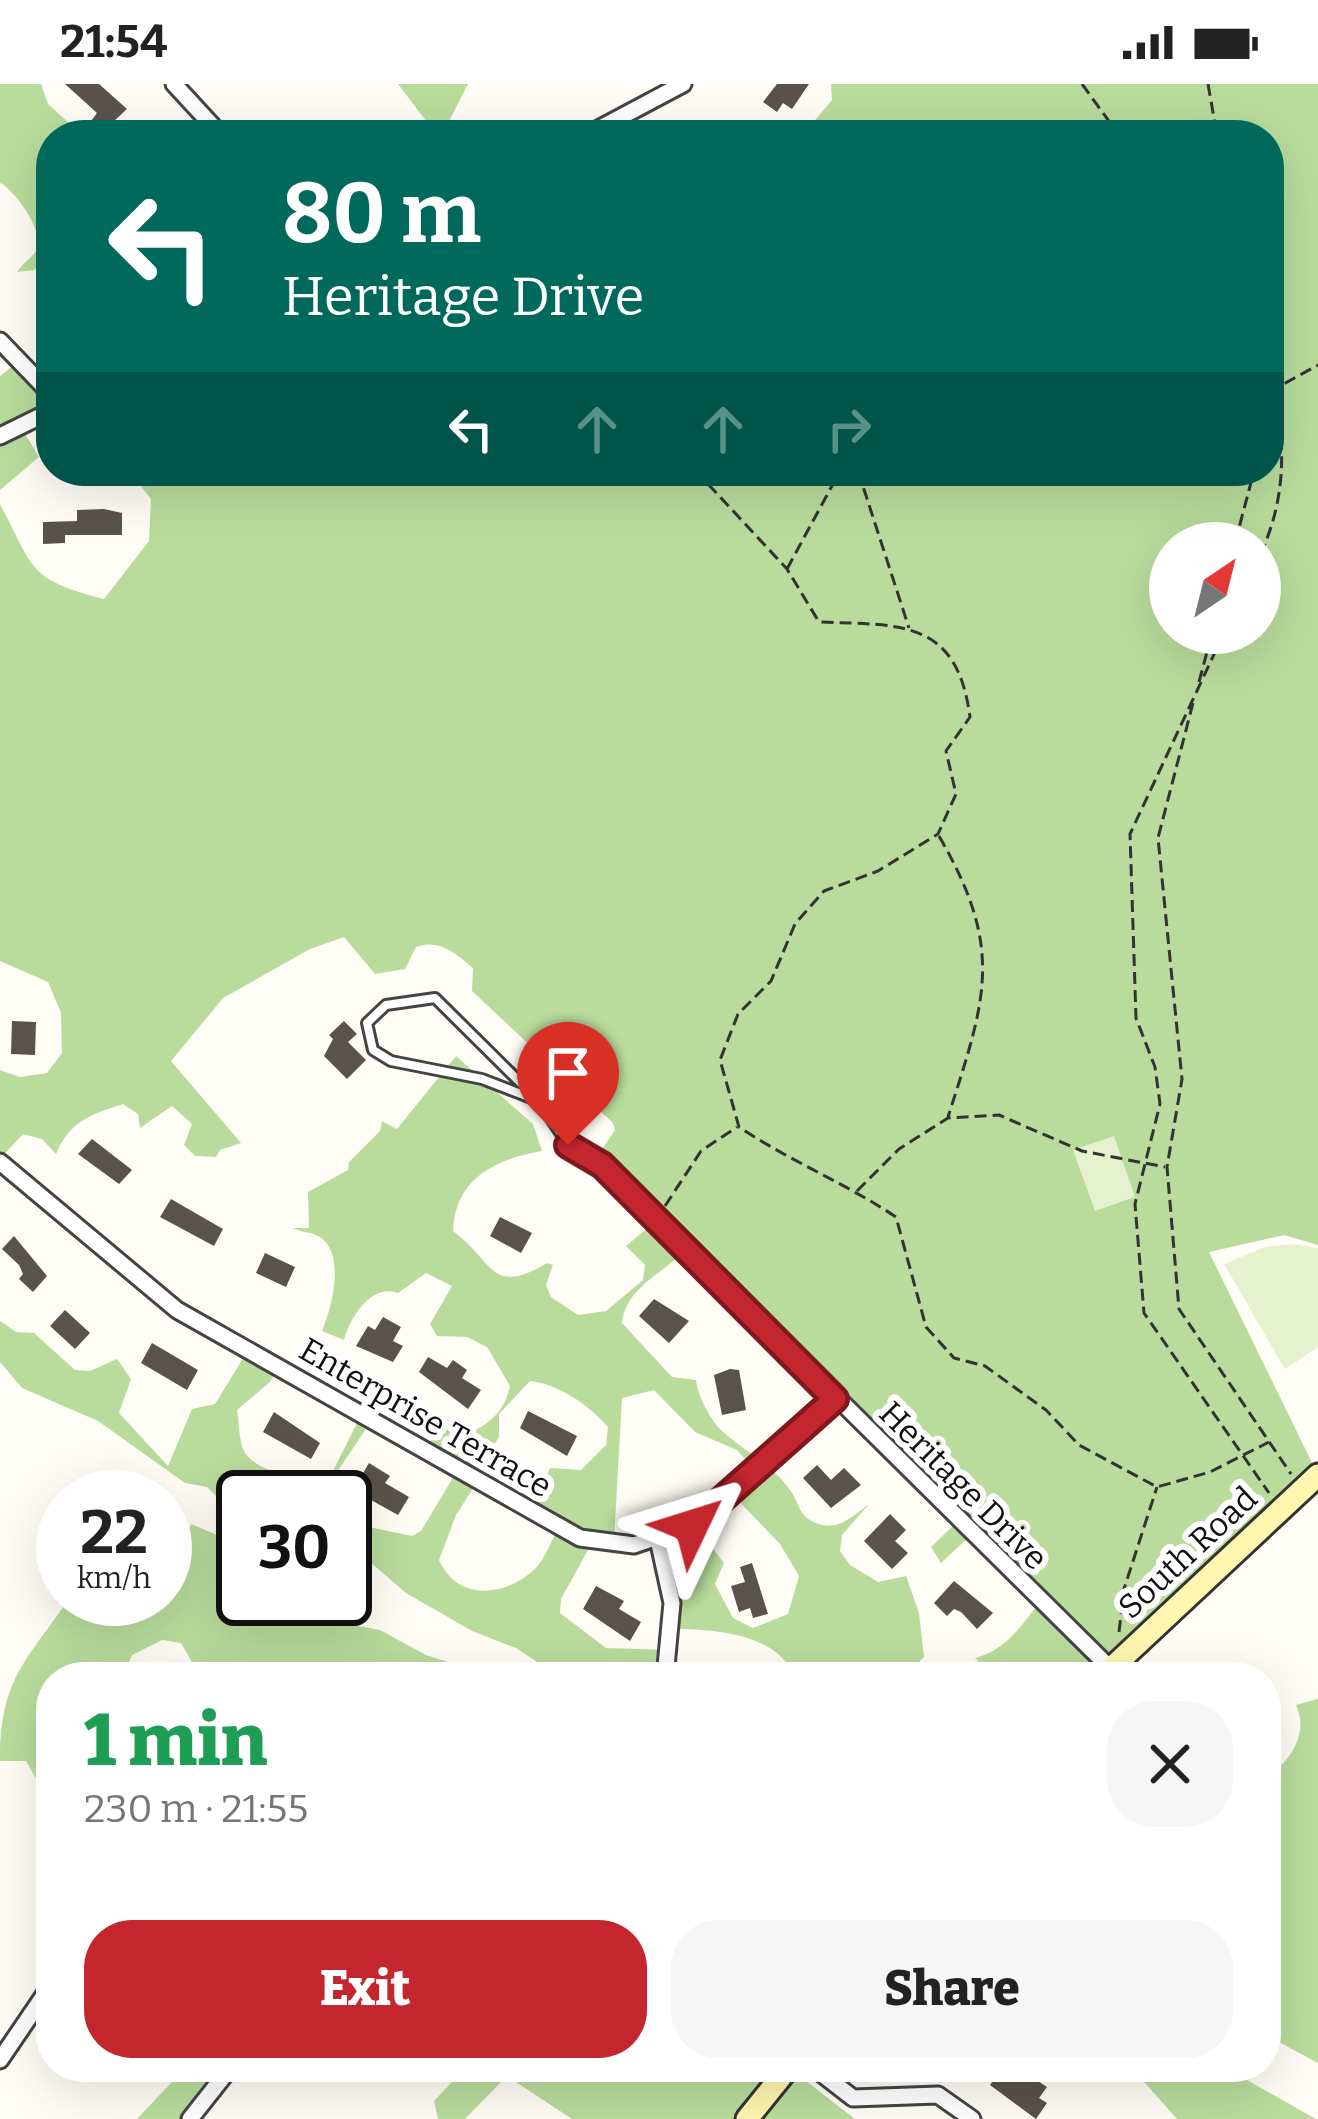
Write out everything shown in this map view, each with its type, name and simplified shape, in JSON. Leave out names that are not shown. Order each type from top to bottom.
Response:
[{"type":"street","points":[[174,84],[207,120]]},
{"type":"street","points":[[615,120],[683,84]]},
{"type":"street","points":[[0,341],[36,378]]},
{"type":"street","points":[[0,436],[36,418]]},
{"type":"street","name":"Heritage Drive","points":[[568,1145],[602,1165],[1096,1662]]},
{"type":"street","name":"Enterprise Terrace","points":[[0,1162],[177,1310],[580,1538],[634,1545],[692,1526],[835,1399]]},
{"type":"street","name":"South Road","points":[[1117,1662],[1310,1483]]},
{"type":"street","points":[[658,1539],[672,1603],[666,1662]]},
{"type":"street","points":[[0,2060],[36,2007]]},
{"type":"street","points":[[190,2119],[218,2082]]},
{"type":"street","points":[[747,2119],[777,2082]]},
{"type":"street","points":[[833,2082],[853,2098],[938,2096],[972,2119]]},
{"type":"lane","points":[[538,1102],[482,1079],[391,1061],[373,1050],[367,1023],[386,1005],[435,998],[538,1102],[568,1145]]},
{"type":"path","points":[[1082,84],[1108,120]]},
{"type":"path","points":[[1208,84],[1214,120]]},
{"type":"path","points":[[1284,384],[1318,365]]},
{"type":"path","points":[[710,486],[787,569],[819,622],[909,628],[937,643],[965,677],[970,717],[946,752],[956,794],[938,834],[878,871],[824,891],[795,924],[771,981],[737,1014],[720,1060],[739,1126],[797,1166],[857,1191],[896,1217],[926,1327],[954,1358],[986,1366],[1046,1410],[1079,1445],[1157,1487],[1210,1472],[1269,1442]]},
{"type":"path","points":[[787,569],[832,486]]},
{"type":"path","points":[[863,486],[909,628]]},
{"type":"path","points":[[1241,522],[1250,486]]},
{"type":"path","points":[[1275,522],[1281,486]]},
{"type":"path","points":[[1206,654],[1158,838],[1182,1079],[1167,1167],[1179,1309],[1269,1442],[1310,1483]]},
{"type":"path","points":[[1214,654],[1130,834],[1136,1018],[1155,1067],[1160,1104],[1135,1204],[1144,1313],[1281,1510]]},
{"type":"path","points":[[938,834],[964,879],[983,933],[974,1036],[948,1118]]},
{"type":"path","points":[[857,1191],[899,1149],[948,1118],[999,1115],[1082,1151],[1167,1167]]},
{"type":"path","points":[[657,1221],[700,1151],[739,1126]]},
{"type":"path","points":[[1118,1640],[1124,1589],[1157,1487]]},
{"type":"green space","points":[[0,84],[41,84],[48,104],[66,120],[36,120],[36,230],[20,202],[0,183]]},
{"type":"green space","points":[[398,84],[468,84],[450,120],[425,120]]},
{"type":"green space","points":[[831,84],[1318,84],[1318,1245],[1284,1235],[1209,1252],[1317,1473],[1117,1662],[979,1662],[975,1658],[1003,1644],[1039,1603],[972,1534],[941,1563],[931,1547],[956,1523],[685,1250],[630,1300],[622,1323],[672,1377],[696,1380],[716,1425],[782,1481],[807,1518],[833,1525],[869,1504],[842,1535],[840,1551],[850,1565],[878,1582],[906,1576],[919,1613],[924,1657],[919,1662],[785,1662],[775,1651],[743,1637],[674,1629],[659,1544],[694,1525],[724,1563],[715,1584],[733,1618],[753,1628],[788,1614],[799,1576],[780,1544],[731,1493],[753,1468],[737,1450],[695,1432],[654,1390],[622,1398],[614,1541],[593,1541],[561,1599],[560,1613],[606,1648],[670,1650],[668,1662],[537,1662],[472,1631],[406,1593],[372,1564],[372,1528],[412,1536],[421,1531],[457,1471],[427,1449],[442,1417],[472,1431],[479,1428],[497,1414],[510,1386],[487,1347],[467,1337],[437,1336],[430,1324],[452,1286],[426,1273],[398,1293],[371,1297],[357,1312],[344,1340],[322,1331],[335,1268],[328,1245],[320,1237],[293,1228],[309,1228],[308,1192],[348,1170],[349,1162],[380,1131],[382,1121],[397,1129],[456,1056],[533,1124],[542,1151],[509,1160],[481,1175],[455,1213],[453,1231],[494,1271],[514,1277],[547,1263],[553,1265],[546,1285],[551,1297],[578,1315],[606,1311],[643,1280],[645,1265],[626,1246],[656,1221],[595,1160],[615,1130],[613,1123],[472,991],[473,968],[454,953],[424,945],[416,947],[405,969],[375,974],[344,937],[310,949],[223,998],[171,1061],[241,1143],[220,1150],[216,1157],[195,1156],[184,1145],[192,1124],[172,1106],[140,1128],[138,1114],[123,1104],[82,1121],[56,1154],[42,1139],[23,1134],[0,1159],[0,1070],[20,1077],[47,1073],[62,1053],[61,1013],[48,982],[0,961],[0,504],[36,569],[60,585],[104,599],[149,541],[151,499],[141,486],[1284,486],[1284,120],[815,120],[832,100]],"holes":[[[530,1381],[563,1391],[608,1427],[606,1445],[581,1470],[550,1468],[534,1509],[559,1527],[535,1569],[496,1590],[470,1589],[458,1583],[439,1560],[456,1515],[477,1482],[475,1475],[499,1437],[499,1414]]]},
{"type":"green space","points":[[36,250],[36,268],[17,272]]},
{"type":"green space","points":[[19,361],[36,377],[36,418],[21,427],[36,460],[0,490],[0,376]]},
{"type":"green space","points":[[1114,1136],[1135,1197],[1095,1211],[1073,1150]]},
{"type":"green space","points":[[1265,1247],[1318,1248],[1318,1347],[1285,1369],[1224,1264]]},
{"type":"green space","points":[[0,1321],[16,1332],[34,1333],[75,1370],[90,1371],[117,1359],[131,1379],[119,1413],[168,1466],[192,1409],[215,1404],[248,1350],[278,1367],[270,1382],[237,1410],[243,1449],[249,1458],[271,1470],[216,1470],[216,1496],[207,1487],[192,1484],[192,1470],[167,1470],[98,1421],[22,1388],[0,1362]]},
{"type":"green space","points":[[361,1415],[372,1420],[338,1470],[334,1470]]},
{"type":"green space","points":[[192,1524],[216,1535],[216,1626],[358,1626],[380,1630],[448,1662],[192,1662],[181,1643],[162,1640],[132,1655],[129,1662],[36,1662],[36,1778],[26,1761],[0,1761],[10,1691],[50,1626],[192,1626]]},
{"type":"green space","points":[[1318,1699],[1318,2063],[1281,2043],[1281,1765],[1299,1736],[1296,1705]]},
{"type":"green space","points":[[172,2082],[216,2082],[189,2119],[137,2119]]},
{"type":"green space","points":[[501,2082],[465,2119],[438,2119],[434,2101],[451,2083]]},
{"type":"green space","points":[[516,2082],[807,2082],[855,2119],[572,2119]]},
{"type":"green space","points":[[1251,2082],[1316,2119],[1177,2119],[1145,2083]]},
{"type":"building","points":[[65,84],[99,84],[127,109],[115,120],[92,120],[97,113]]},
{"type":"building","points":[[777,84],[809,84],[792,109],[783,103],[777,112],[763,102]]},
{"type":"building","points":[[77,510],[122,513],[122,535],[65,535],[65,543],[43,544],[43,522],[77,521]]},
{"type":"building","points":[[12,1021],[36,1022],[35,1055],[11,1054]]},
{"type":"building","points":[[344,1021],[357,1034],[348,1042],[366,1060],[347,1079],[324,1056],[333,1039],[329,1035]]},
{"type":"building","points":[[92,1139],[132,1170],[119,1184],[78,1154]]},
{"type":"building","points":[[171,1199],[223,1229],[214,1246],[160,1217]]},
{"type":"building","points":[[500,1217],[532,1233],[521,1253],[490,1236]]},
{"type":"building","points":[[14,1236],[47,1276],[33,1292],[19,1279],[23,1274],[19,1265],[2,1249]]},
{"type":"building","points":[[265,1253],[295,1267],[286,1287],[256,1273]]},
{"type":"building","points":[[654,1299],[689,1321],[669,1343],[639,1316]]},
{"type":"building","points":[[65,1310],[90,1333],[75,1349],[50,1326]]},
{"type":"building","points":[[383,1317],[401,1327],[393,1341],[403,1346],[393,1362],[356,1346],[368,1326],[375,1330]]},
{"type":"building","points":[[152,1343],[198,1370],[187,1390],[141,1363]]},
{"type":"building","points":[[428,1357],[447,1368],[453,1360],[467,1370],[462,1378],[481,1390],[468,1409],[419,1372]]},
{"type":"building","points":[[739,1370],[746,1410],[722,1415],[714,1375]]},
{"type":"building","points":[[528,1411],[577,1436],[567,1456],[520,1428]]},
{"type":"building","points":[[274,1412],[320,1443],[311,1459],[263,1432]]},
{"type":"building","points":[[369,1463],[390,1476],[385,1483],[409,1497],[398,1515],[372,1501],[372,1470],[365,1470]]},
{"type":"building","points":[[817,1465],[831,1480],[844,1468],[861,1485],[831,1508],[803,1478]]},
{"type":"building","points":[[890,1514],[906,1530],[895,1541],[908,1553],[892,1569],[864,1541]]},
{"type":"building","points":[[752,1563],[768,1614],[753,1618],[750,1608],[739,1612],[731,1586],[745,1582],[740,1567]]},
{"type":"building","points":[[954,1581],[993,1613],[977,1629],[961,1612],[954,1609],[947,1616],[934,1603]]},
{"type":"building","points":[[596,1586],[624,1601],[619,1609],[641,1622],[630,1641],[583,1609]]},
{"type":"building","points":[[1039,2082],[1047,2087],[1039,2098],[1047,2103],[1036,2119],[990,2085]]},
{"type":"route","points":[[568,1145],[602,1165],[835,1399],[692,1526]]}]
